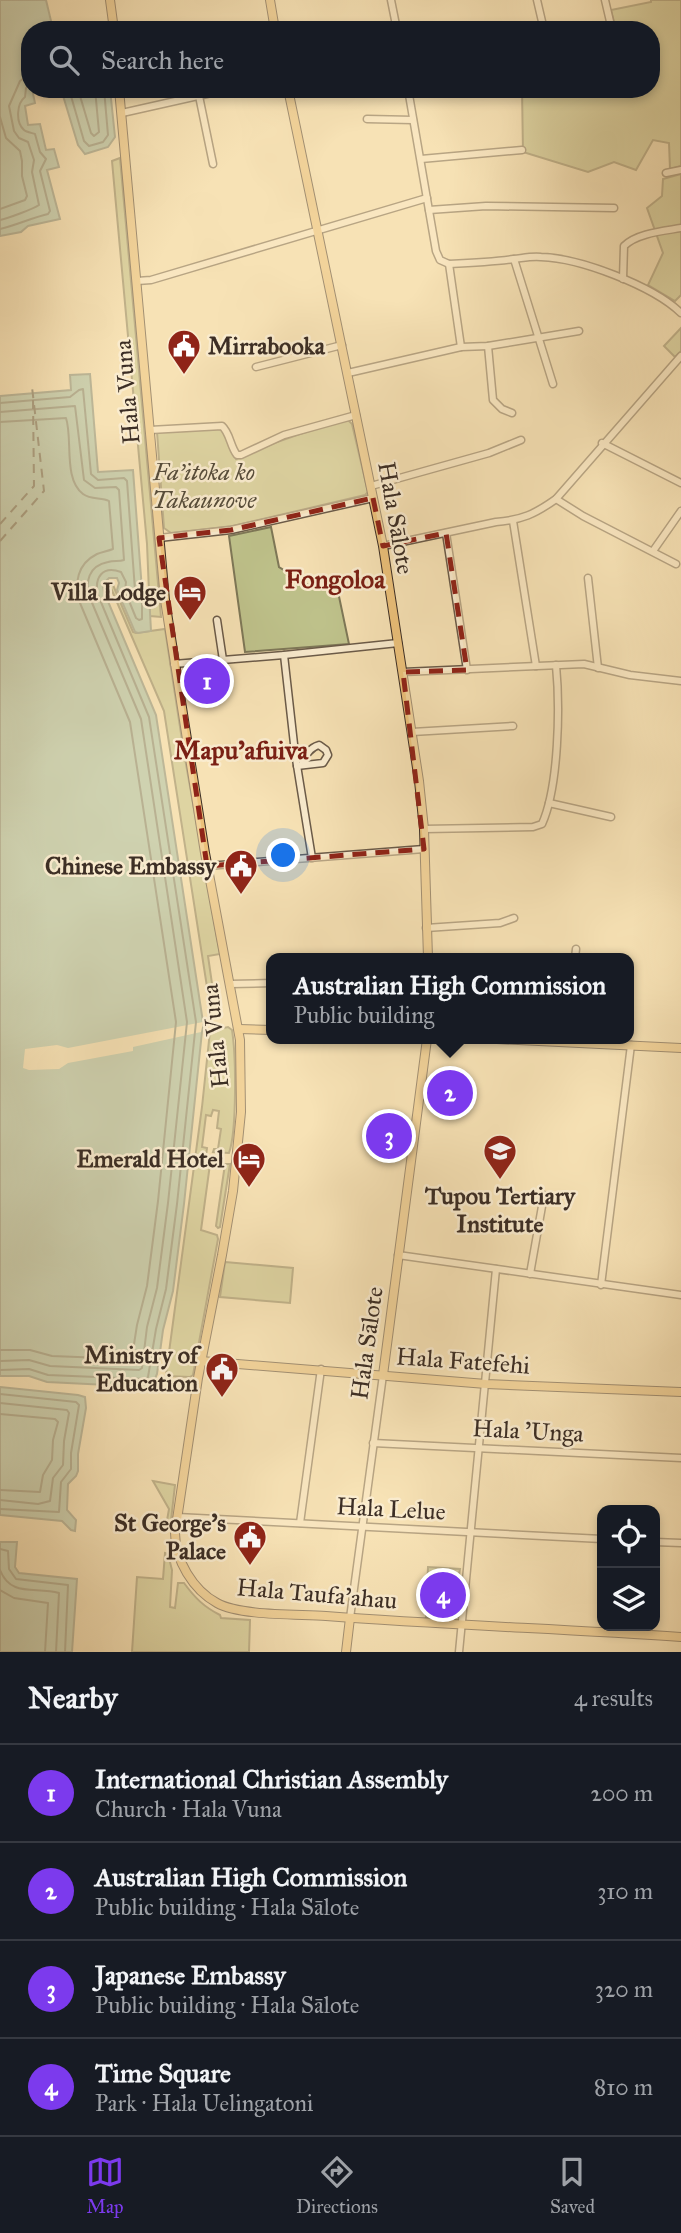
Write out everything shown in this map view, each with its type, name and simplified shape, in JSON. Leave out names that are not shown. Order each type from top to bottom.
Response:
[{"type":"main road","points":[[110,0],[113,21]]},
{"type":"main road","points":[[270,0],[274,21]]},
{"type":"main road","name":"Hala Vuna","points":[[120,98],[165,600],[207,866],[239,1030],[241,1107],[237,1158],[177,1517],[175,1542],[180,1560]]},
{"type":"main road","name":"Hala Sālote","points":[[290,98],[383,546],[424,829],[428,953]]},
{"type":"main road","points":[[239,1030],[266,1030]]},
{"type":"main road","name":"Hala Sālote","points":[[383,1375],[426,1044]]},
{"type":"main road","points":[[618,1044],[681,1048]]},
{"type":"main road","name":"Hala Fatefehi","points":[[201,1361],[486,1384],[681,1392]]},
{"type":"main road","name":"Hala Taufa'ahau","points":[[180,1560],[206,1596],[229,1608],[350,1618],[681,1637]]},
{"type":"main road","name":"Hala Sālote","points":[[346,1652],[350,1618]]},
{"type":"street","points":[[391,0],[395,21]]},
{"type":"street","points":[[537,0],[542,21]]},
{"type":"street","points":[[605,0],[610,21]]},
{"type":"street","points":[[121,113],[190,98]]},
{"type":"street","points":[[199,98],[213,164]]},
{"type":"street","points":[[409,98],[437,256],[440,260],[449,264],[554,258],[622,279],[661,297],[681,313]]},
{"type":"street","points":[[367,119],[413,120]]},
{"type":"street","points":[[421,159],[522,150]]},
{"type":"street","points":[[666,173],[681,170]]},
{"type":"street","points":[[137,281],[151,280],[427,198]]},
{"type":"street","points":[[429,210],[486,206],[614,208]]},
{"type":"street","points":[[622,279],[624,246],[627,242],[681,228]]},
{"type":"street","points":[[513,260],[553,384]]},
{"type":"street","points":[[449,264],[461,348]]},
{"type":"street","points":[[348,373],[461,348],[579,331]]},
{"type":"street","points":[[257,367],[342,345]]},
{"type":"street","points":[[488,346],[493,400],[502,409],[512,413]]},
{"type":"street","points":[[383,546],[496,522],[513,521],[537,513],[556,499],[681,356]]},
{"type":"street","points":[[150,430],[222,426],[226,429],[233,450],[237,455],[242,455],[284,435],[356,415]]},
{"type":"street","points":[[371,486],[489,453],[521,440]]},
{"type":"street","points":[[603,443],[681,483]]},
{"type":"street","points":[[159,538],[232,530],[373,498]]},
{"type":"street","points":[[556,499],[676,564]]},
{"type":"street","points":[[653,551],[681,511]]},
{"type":"street","points":[[513,521],[536,666]]},
{"type":"street","points":[[446,533],[467,670]]},
{"type":"street","points":[[588,578],[598,668]]},
{"type":"street","points":[[217,620],[223,660]]},
{"type":"street","points":[[174,664],[398,643]]},
{"type":"street","points":[[284,655],[312,858]]},
{"type":"street","points":[[403,671],[584,664],[630,675],[681,681]]},
{"type":"street","points":[[424,829],[533,827],[542,824],[554,772],[559,691],[556,665]]},
{"type":"street","points":[[412,732],[513,726]]},
{"type":"street","points":[[549,803],[611,817]]},
{"type":"street","points":[[207,866],[424,849]]},
{"type":"street","points":[[426,928],[500,923],[513,918]]},
{"type":"street","points":[[576,949],[576,953]]},
{"type":"street","points":[[230,985],[266,983]]},
{"type":"street","points":[[601,1285],[631,1045]]},
{"type":"street","points":[[530,1274],[544,1195]]},
{"type":"street","points":[[398,1255],[681,1296]]},
{"type":"street","points":[[459,1652],[496,1269]]},
{"type":"street","points":[[300,1523],[321,1369]]},
{"type":"street","name":"Hala Sālote","points":[[350,1618],[383,1375]]},
{"type":"street","name":"Hala 'Unga","points":[[373,1443],[681,1458]]},
{"type":"street","name":"Hala Lelue","points":[[177,1517],[597,1539]]},
{"type":"street","points":[[660,1542],[681,1543]]},
{"type":"highlighted area","points":[[373,498],[383,546],[446,533],[467,670],[403,672],[424,849],[207,866],[159,538],[231,530]]},
{"type":"green space","points":[[681,0],[681,166],[670,169],[669,143],[653,140],[636,170],[614,162],[588,172],[523,152],[522,98],[660,98],[660,21],[614,21],[611,10],[651,2]]},
{"type":"green space","points":[[120,158],[161,617],[150,616],[147,544],[112,161]]},
{"type":"green space","points":[[681,174],[681,295],[675,301],[648,285],[663,253],[647,208],[662,196],[663,179]]},
{"type":"green space","points":[[681,328],[681,351],[675,357],[664,346]]},
{"type":"green space","name":"Fa'itoka ko Takaunove","points":[[348,420],[352,424],[368,492],[365,495],[233,526],[171,533],[164,528],[157,432],[218,427],[224,431],[236,459],[291,437]]},
{"type":"green space","points":[[271,527],[279,567],[317,590],[337,587],[349,644],[245,652],[229,536]]},
{"type":"green space","points":[[113,585],[133,632],[165,629],[220,954],[208,956],[217,1018],[212,1019],[164,711],[110,586]]},
{"type":"green space","points":[[228,1027],[232,1030],[235,1074],[232,1142],[229,1153],[213,1152],[218,1149],[221,1129],[217,1128],[219,1111],[213,1110],[211,1116],[206,1115],[202,1147],[207,1148],[206,1156],[211,1157],[201,1230],[217,1235],[218,1239],[193,1375],[167,1376],[165,1382],[210,1031]]},
{"type":"green space","points":[[225,1164],[230,1164],[218,1228],[216,1226]]},
{"type":"green space","points":[[225,1262],[293,1268],[290,1303],[220,1297]]},
{"type":"green space","points":[[153,1481],[175,1485],[170,1529],[165,1532],[169,1509]]},
{"type":"green space","points":[[165,1553],[168,1554],[172,1570],[170,1607],[175,1608],[178,1583],[184,1583],[200,1602],[221,1618],[250,1620],[249,1652],[132,1652],[137,1577],[163,1579]]},
{"type":"green space","points":[[428,1567],[460,1569],[459,1575],[462,1577],[459,1613],[455,1618],[426,1617]]},
{"type":"water","points":[[0,0],[46,0],[51,21],[21,21],[21,98],[34,98],[35,103],[25,106],[28,125],[40,124],[46,150],[54,149],[59,167],[47,170],[60,219],[0,236]]},
{"type":"water","points":[[64,98],[111,98],[115,137],[108,147],[85,154],[78,145]]},
{"type":"water","points":[[90,374],[98,472],[133,470],[142,590],[149,594],[151,631],[135,632],[117,590],[117,578],[109,578],[103,584],[104,592],[156,715],[203,1022],[173,1291],[163,1330],[157,1374],[148,1387],[47,1382],[29,1376],[0,1376],[0,396],[71,390],[70,375]]},
{"type":"water","points":[[0,1387],[85,1397],[78,1471],[68,1484],[67,1510],[76,1520],[75,1531],[62,1521],[0,1515]]},
{"type":"water","points":[[0,1542],[17,1542],[15,1567],[19,1573],[77,1579],[72,1652],[0,1652]]},
{"type":"pier","points":[[203,1022],[201,1032],[133,1047],[133,1051],[68,1063],[59,1069],[23,1068],[25,1049],[57,1045],[68,1048]]},
{"type":"ferry route","points":[[0,541],[44,491],[32,387]]},
{"type":"ferry route","points":[[0,524],[34,486],[33,399]]},
{"type":"place","name":"Mirrabooka","points":[[184,376]]},
{"type":"place","name":"Villa Lodge","points":[[190,622]]},
{"type":"place","name":"International Christian Assembly","points":[[207,681]]},
{"type":"place","name":"Chinese Embassy","points":[[241,896]]},
{"type":"place","name":"Australian High Commission","points":[[450,1093]]},
{"type":"place","name":"Japanese Embassy","points":[[389,1136]]},
{"type":"place","name":"Tupou Tertiary Institute","points":[[500,1181]]},
{"type":"place","name":"Emerald Hotel","points":[[249,1189]]},
{"type":"place","name":"Ministry of Education","points":[[222,1399]]},
{"type":"place","name":"St George's Palace","points":[[250,1567]]},
{"type":"place","name":"Time Square","points":[[443,1595]]},
{"type":"district","name":"Fongoloa","points":[[335,579]]},
{"type":"district","name":"Mapu'afuiva","points":[[241,750]]}]
